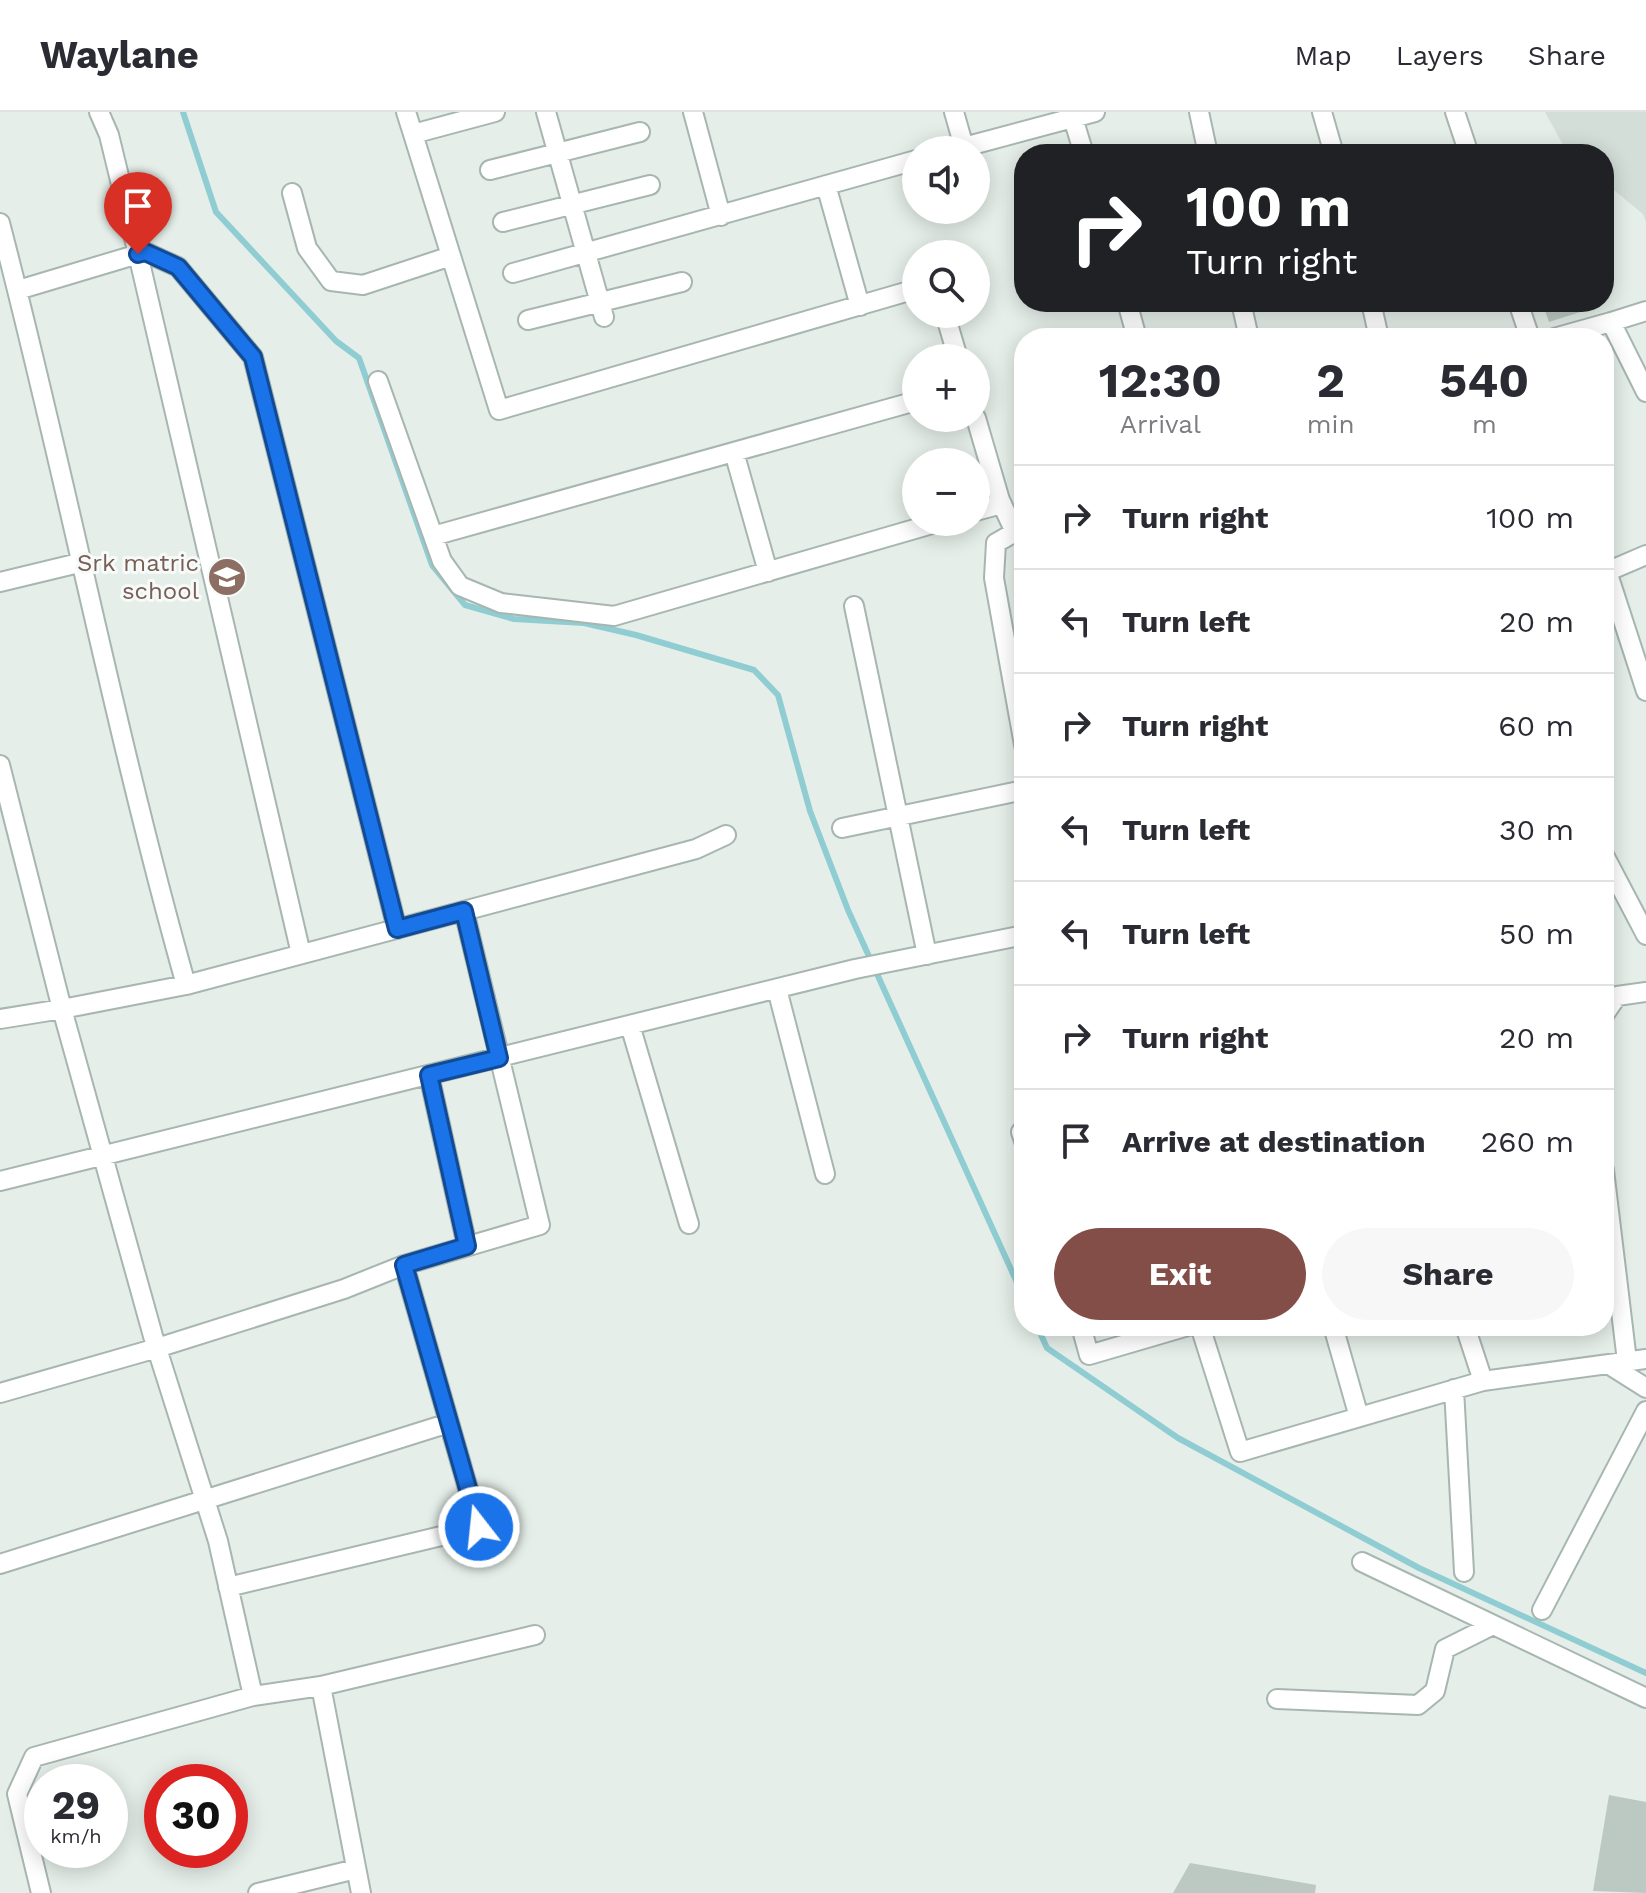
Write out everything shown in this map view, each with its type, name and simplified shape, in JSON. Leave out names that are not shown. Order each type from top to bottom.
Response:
[{"type":"street","points":[[99,112],[109,135],[138,254],[301,954]]},
{"type":"street","points":[[406,112],[499,410],[902,293]]},
{"type":"street","points":[[413,134],[495,112]]},
{"type":"street","points":[[546,112],[602,309]]},
{"type":"street","points":[[693,112],[721,216]]},
{"type":"street","points":[[954,112],[957,136]]},
{"type":"street","points":[[990,140],[1095,112]]},
{"type":"street","points":[[1199,112],[1206,144]]},
{"type":"street","points":[[1322,112],[1331,144]]},
{"type":"street","points":[[1455,112],[1466,144]]},
{"type":"street","points":[[1073,118],[1081,144]]},
{"type":"street","points":[[490,170],[640,132]]},
{"type":"street","points":[[513,273],[902,164]]},
{"type":"street","points":[[503,222],[650,185]]},
{"type":"street","points":[[826,185],[860,306]]},
{"type":"street","points":[[292,193],[307,248],[331,281],[363,285],[451,256]]},
{"type":"street","points":[[0,223],[83,562],[146,845],[186,985]]},
{"type":"street","points":[[18,290],[145,252],[178,267],[253,357],[397,929]]},
{"type":"street","points":[[528,320],[602,309],[682,282]]},
{"type":"street","points":[[1590,328],[1646,311]]},
{"type":"street","points":[[1611,322],[1646,392]]},
{"type":"street","points":[[378,381],[442,561],[460,586],[501,603],[614,616],[902,533]]},
{"type":"street","points":[[433,536],[902,405]]},
{"type":"street","points":[[980,432],[1002,504],[1014,522]]},
{"type":"street","points":[[734,452],[768,572]]},
{"type":"street","points":[[990,507],[1002,504]]},
{"type":"street","points":[[1014,534],[996,543],[994,578],[1014,689]]},
{"type":"street","points":[[1614,566],[1646,555]]},
{"type":"street","points":[[0,582],[83,562]]},
{"type":"street","points":[[1614,596],[1646,691]]},
{"type":"street","points":[[854,606],[927,955]]},
{"type":"street","points":[[0,765],[62,1009],[157,1348],[205,1500],[253,1696]]},
{"type":"street","points":[[842,828],[1014,792]]},
{"type":"street","points":[[0,1019],[186,985],[696,849],[726,835]]},
{"type":"street","points":[[1614,874],[1646,935]]},
{"type":"street","points":[[0,1393],[157,1348],[344,1289],[404,1265],[540,1225],[464,911]]},
{"type":"street","points":[[0,1181],[777,989],[1014,937]]},
{"type":"street","points":[[777,989],[825,1174]]},
{"type":"street","points":[[1614,1000],[1617,996],[1646,992]]},
{"type":"street","points":[[630,1025],[689,1224]]},
{"type":"street","points":[[429,1075],[467,1246]]},
{"type":"street","points":[[1203,1336],[1240,1452],[1483,1381],[1637,1360],[1614,1231]]},
{"type":"street","points":[[228,1587],[479,1527],[404,1265]]},
{"type":"street","points":[[1084,1336],[1089,1355],[1154,1336]]},
{"type":"street","points":[[1336,1336],[1359,1417]]},
{"type":"street","points":[[1468,1336],[1483,1381]]},
{"type":"street","points":[[1608,1364],[1646,1388]]},
{"type":"street","points":[[1454,1389],[1464,1572]]},
{"type":"street","points":[[1542,1610],[1646,1411]]},
{"type":"street","points":[[0,1564],[449,1423]]},
{"type":"street","points":[[1362,1562],[1646,1698]]},
{"type":"street","points":[[1277,1699],[1418,1705],[1435,1691],[1445,1649],[1493,1625]]},
{"type":"street","points":[[41,1893],[17,1794],[34,1757],[253,1696],[321,1686],[535,1635]]},
{"type":"street","points":[[321,1686],[361,1893]]},
{"type":"street","points":[[258,1893],[356,1869]]},
{"type":"shaded area","points":[[1545,112],[1646,112],[1646,222],[1643,214],[1614,190],[1614,144],[1563,144]]},
{"type":"building","points":[[1546,312],[1580,312],[1549,322]]},
{"type":"building","points":[[1609,1795],[1646,1802],[1646,1893],[1593,1891]]},
{"type":"building","points":[[1190,1863],[1316,1885],[1315,1893],[1173,1893]]},
{"type":"waterway","points":[[183,112],[216,212],[336,341],[359,358],[432,565],[465,605],[514,619],[584,623],[636,635],[754,670],[778,695],[810,811],[848,910],[1014,1276]]},
{"type":"waterway","points":[[1042,1336],[1047,1348],[1178,1438],[1419,1568],[1646,1673]]},
{"type":"place","name":"Srk matric school","points":[[227,577]]},
{"type":"route","points":[[138,254],[145,252],[178,267],[253,357],[397,929],[464,911],[499,1058],[429,1075],[467,1246],[404,1265],[479,1527]]}]
